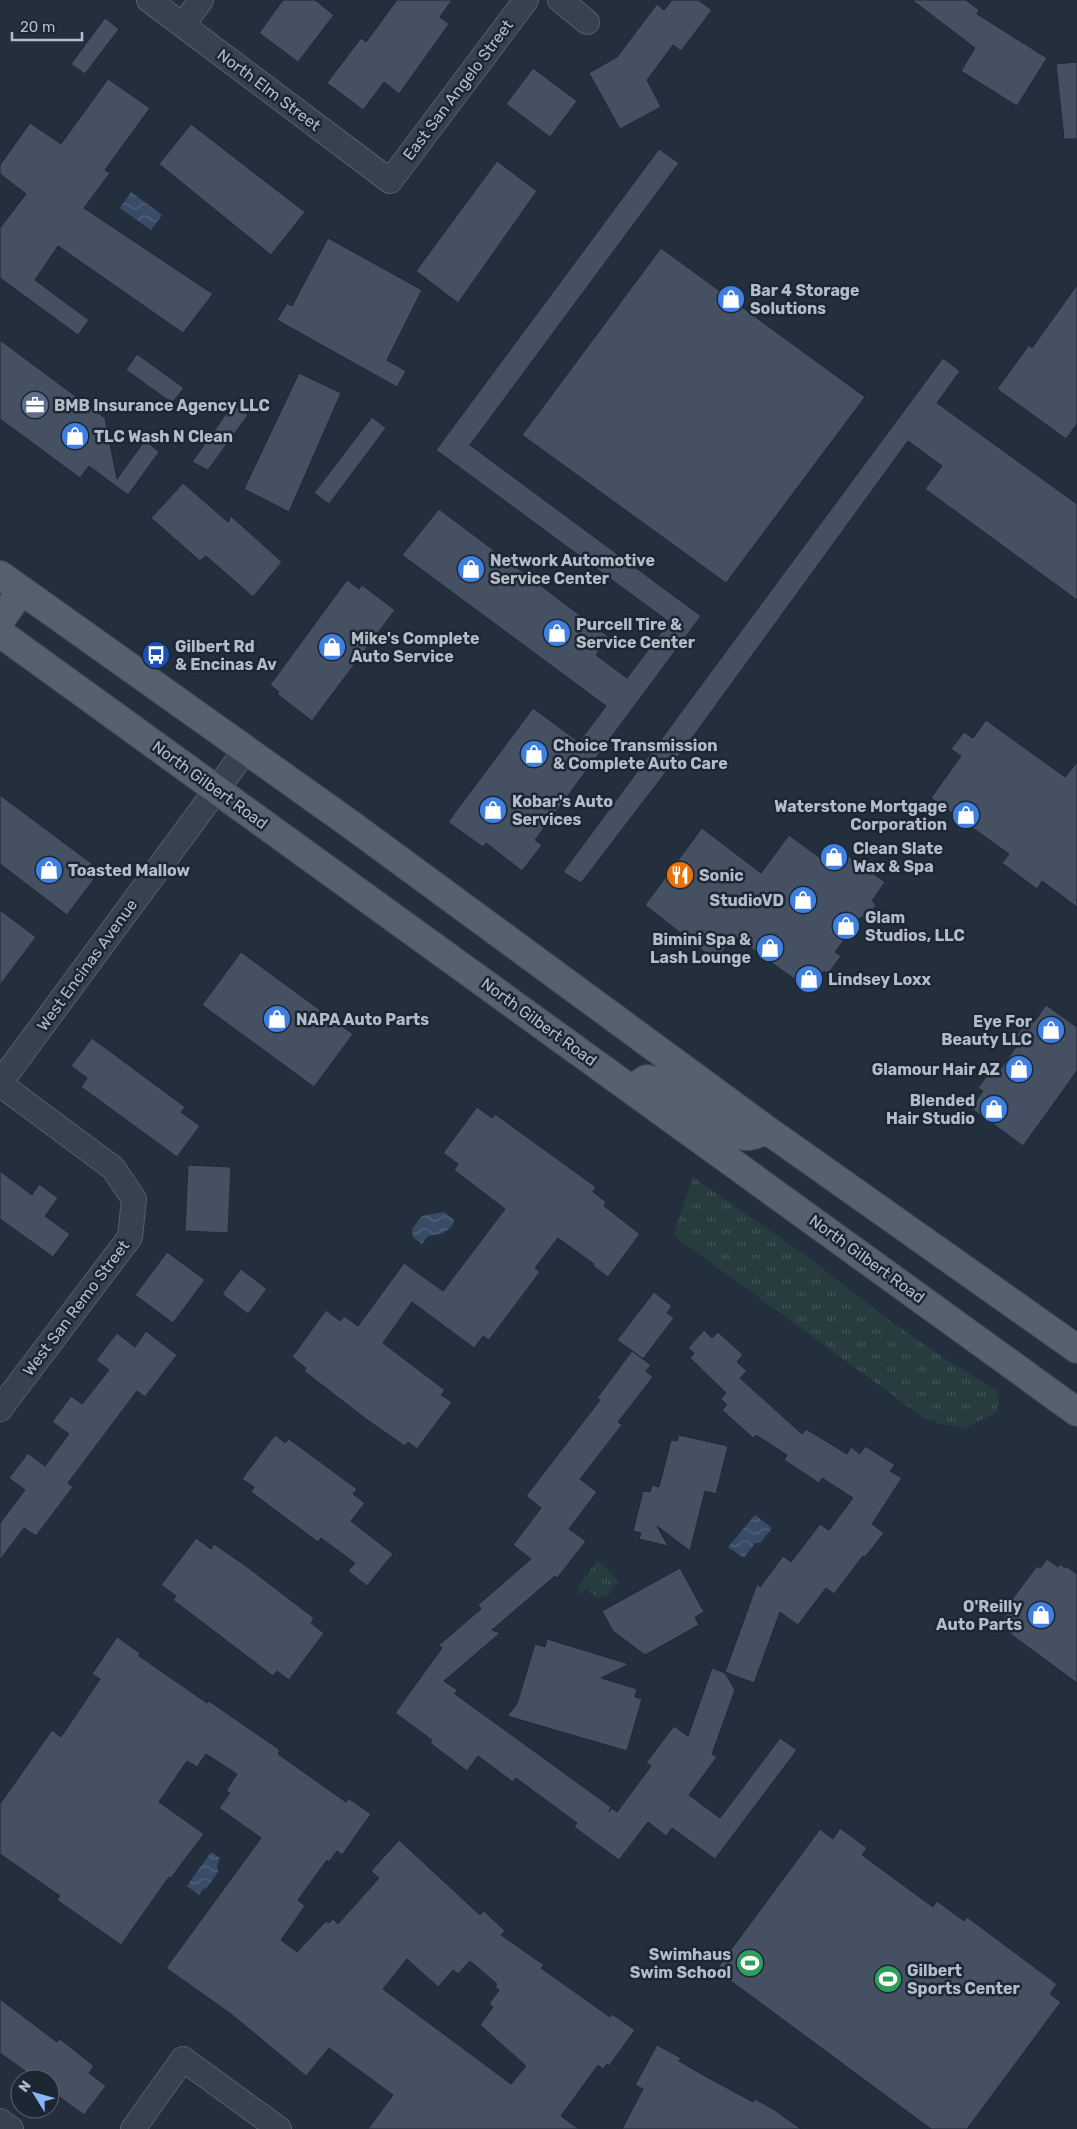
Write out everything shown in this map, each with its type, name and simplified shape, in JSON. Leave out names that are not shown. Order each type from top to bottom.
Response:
[{"type":"main road","points":[[0,621],[11,583],[346,821],[767,1130],[1077,1349]]},
{"type":"main road","name":"North Gilbert Road","points":[[0,634],[1077,1412]]},
{"type":"main road","points":[[632,1089],[647,1079],[656,1080],[671,1088],[730,1133],[746,1137],[767,1130]]},
{"type":"street","name":"North Elm Street","points":[[149,0],[390,181]]},
{"type":"street","points":[[182,25],[201,0]]},
{"type":"street","name":"East San Angelo Street","points":[[390,181],[526,0]]},
{"type":"street","points":[[560,0],[587,22]]},
{"type":"street","name":"West Encinas Avenue","points":[[0,1083],[245,751]]},
{"type":"street","name":"West San Remo Street","points":[[0,1083],[112,1168],[134,1199],[130,1237],[0,1409]]},
{"type":"street","points":[[133,2129],[183,2059],[279,2129]]},
{"type":"street","points":[[0,2121],[11,2129]]},
{"type":"green space","points":[[693,1177],[808,1257],[890,1321],[948,1361],[998,1391],[999,1404],[996,1412],[965,1428],[941,1424],[924,1418],[673,1235]]},
{"type":"green space","points":[[598,1560],[619,1582],[608,1596],[602,1596],[600,1599],[586,1589],[581,1595],[577,1589]]},
{"type":"water","points":[[131,192],[162,215],[151,230],[120,208]]},
{"type":"water","points":[[444,1212],[453,1219],[454,1223],[446,1231],[428,1236],[422,1244],[413,1237],[412,1229],[422,1216]]},
{"type":"water","points":[[755,1515],[772,1528],[760,1543],[755,1543],[744,1558],[728,1547]]},
{"type":"water","points":[[211,1852],[220,1858],[217,1866],[218,1872],[206,1889],[204,1888],[199,1895],[187,1886]]},
{"type":"building","points":[[283,0],[315,0],[334,15],[298,62],[259,33]]},
{"type":"building","points":[[397,0],[452,0],[440,17],[449,24],[399,94],[384,82],[363,110],[327,83],[361,38],[366,42]]},
{"type":"building","points":[[672,0],[698,0],[712,10],[681,51],[673,45],[647,80],[661,107],[620,129],[589,73],[617,57],[657,4],[664,10]]},
{"type":"building","points":[[912,0],[966,0],[979,10],[977,14],[1047,58],[1017,106],[961,71],[975,48]]},
{"type":"building","points":[[105,18],[119,29],[85,74],[71,64]]},
{"type":"building","points":[[1077,62],[1077,139],[1064,139],[1056,64]]},
{"type":"building","points":[[533,68],[577,101],[550,137],[506,104]]},
{"type":"building","points":[[108,79],[150,108],[105,170],[110,173],[84,208],[213,294],[183,333],[58,246],[35,280],[89,320],[78,335],[0,278],[0,228],[26,194],[0,174],[0,165],[30,123],[61,144]]},
{"type":"building","points":[[191,124],[305,212],[271,255],[159,164]]},
{"type":"building","points":[[659,149],[679,163],[470,445],[701,616],[535,840],[542,845],[522,871],[486,843],[483,847],[448,822],[533,708],[579,742],[606,706],[402,555],[439,509],[609,637],[596,655],[627,678],[669,622],[436,450]]},
{"type":"building","points":[[497,161],[537,191],[458,303],[416,271]]},
{"type":"building","points":[[328,238],[422,290],[387,360],[406,371],[397,387],[277,320],[287,303],[292,306]]},
{"type":"building","points":[[661,248],[865,397],[726,583],[522,435]]},
{"type":"building","points":[[1077,285],[1077,424],[1066,439],[997,389],[1029,345],[1032,348]]},
{"type":"building","points":[[0,340],[105,418],[117,479],[145,440],[159,452],[128,495],[89,466],[80,478],[0,419]]},
{"type":"building","points":[[137,354],[184,388],[172,403],[126,370]]},
{"type":"building","points":[[943,358],[960,371],[937,403],[1077,504],[1077,600],[925,489],[942,466],[908,441],[692,738],[581,883],[563,872]]},
{"type":"building","points":[[299,373],[341,393],[289,512],[244,489]]},
{"type":"building","points":[[233,404],[248,415],[208,470],[192,462]]},
{"type":"building","points":[[372,417],[386,428],[329,504],[314,493]]},
{"type":"building","points":[[183,483],[228,522],[231,516],[282,562],[253,597],[206,556],[200,561],[151,518]]},
{"type":"building","name":"Mike's Complete Auto Service","points":[[347,580],[359,589],[362,585],[395,610],[312,721],[277,694],[279,692],[270,685]]},
{"type":"building","points":[[986,720],[1065,777],[1077,762],[1077,907],[1042,881],[1037,889],[1002,863],[1009,854],[931,798],[961,756],[951,749],[964,732],[973,738]]},
{"type":"building","points":[[0,795],[95,866],[92,870],[97,875],[67,915],[0,864]]},
{"type":"building","points":[[702,828],[761,873],[789,835],[823,860],[833,845],[885,882],[872,901],[876,905],[866,920],[861,917],[835,952],[841,956],[828,974],[824,971],[810,990],[734,936],[716,961],[645,905]]},
{"type":"building","points":[[0,910],[36,937],[0,985]]},
{"type":"building","name":"NAPA Auto Parts","points":[[241,952],[353,1034],[314,1087],[202,1005]]},
{"type":"building","points":[[1046,1005],[1077,1027],[1077,1071],[1023,1146],[971,1108],[983,1091],[978,1088],[991,1070],[997,1074],[1021,1040],[1016,1036],[1029,1018],[1034,1022]]},
{"type":"building","points":[[92,1038],[185,1107],[181,1112],[200,1126],[177,1157],[81,1087],[87,1078],[71,1066]]},
{"type":"building","points":[[477,1107],[492,1118],[495,1114],[596,1187],[593,1192],[606,1202],[604,1206],[640,1234],[608,1277],[593,1266],[594,1264],[558,1238],[535,1268],[540,1272],[489,1340],[483,1336],[474,1348],[412,1302],[383,1343],[445,1390],[441,1395],[452,1402],[417,1449],[408,1442],[405,1446],[366,1419],[304,1371],[306,1368],[292,1357],[326,1310],[340,1321],[344,1316],[358,1326],[404,1263],[443,1291],[505,1209],[454,1170],[458,1164],[443,1153]]},
{"type":"building","points":[[188,1165],[231,1167],[228,1233],[185,1231]]},
{"type":"building","points":[[0,1171],[32,1195],[39,1184],[58,1198],[45,1216],[70,1234],[53,1257],[0,1219]]},
{"type":"building","points":[[167,1252],[205,1280],[173,1323],[135,1295]]},
{"type":"building","points":[[241,1269],[267,1289],[248,1314],[222,1294]]},
{"type":"building","points":[[654,1292],[672,1306],[667,1313],[674,1318],[643,1359],[617,1340]]},
{"type":"building","points":[[704,1330],[712,1338],[718,1332],[743,1355],[737,1362],[747,1371],[740,1378],[802,1434],[806,1429],[847,1454],[851,1447],[860,1454],[865,1446],[895,1465],[890,1471],[902,1478],[872,1524],[884,1533],[865,1557],[863,1556],[834,1594],[826,1588],[798,1625],[780,1612],[754,1683],[725,1672],[757,1584],[760,1587],[783,1556],[791,1562],[820,1524],[829,1530],[853,1498],[822,1478],[819,1483],[784,1460],[787,1455],[756,1435],[753,1438],[722,1410],[727,1405],[721,1399],[726,1393],[690,1358],[694,1353],[688,1348]]},
{"type":"building","points":[[146,1331],[177,1355],[145,1397],[137,1391],[68,1483],[73,1487],[36,1536],[24,1528],[0,1560],[0,1523],[25,1490],[9,1478],[28,1453],[45,1466],[69,1434],[52,1422],[71,1396],[82,1404],[109,1370],[96,1360],[117,1333],[135,1347]]},
{"type":"building","points":[[632,1351],[651,1365],[646,1371],[653,1377],[618,1422],[622,1425],[580,1479],[597,1492],[569,1529],[586,1541],[557,1578],[555,1576],[492,1630],[500,1633],[444,1681],[457,1690],[455,1694],[611,1807],[609,1812],[612,1808],[617,1812],[651,1766],[646,1763],[674,1726],[688,1736],[712,1668],[725,1673],[735,1690],[712,1754],[717,1757],[689,1795],[720,1818],[780,1738],[797,1750],[715,1859],[672,1828],[666,1836],[648,1822],[619,1860],[574,1827],[577,1823],[516,1778],[513,1782],[478,1756],[467,1771],[430,1743],[432,1740],[395,1713],[442,1648],[439,1645],[481,1609],[478,1605],[531,1559],[513,1545],[541,1508],[526,1496],[600,1400],[597,1398]]},
{"type":"building","points":[[275,1435],[285,1443],[289,1439],[357,1489],[353,1494],[365,1503],[351,1521],[393,1554],[367,1586],[348,1571],[355,1563],[321,1538],[318,1542],[251,1492],[254,1487],[242,1479]]},
{"type":"building","points":[[679,1435],[728,1446],[716,1494],[705,1491],[690,1551],[657,1526],[668,1546],[639,1539],[641,1533],[633,1531],[643,1491],[650,1492],[652,1485],[659,1487],[671,1440],[677,1441]]},
{"type":"building","points":[[196,1538],[211,1549],[214,1544],[246,1566],[314,1618],[311,1623],[324,1633],[289,1680],[277,1671],[273,1676],[173,1600],[176,1596],[161,1585]]},
{"type":"building","name":"O'Reilly Auto Parts","points":[[1047,1559],[1058,1567],[1060,1564],[1065,1568],[1066,1566],[1077,1574],[1077,1683],[998,1625],[1014,1604],[1010,1602],[1037,1566],[1040,1568]]},
{"type":"building","points":[[680,1568],[704,1612],[695,1617],[699,1625],[645,1655],[613,1631],[602,1611]]},
{"type":"building","points":[[117,1637],[140,1653],[139,1656],[280,1750],[278,1754],[346,1802],[348,1798],[371,1814],[342,1855],[337,1851],[329,1862],[327,1860],[298,1900],[305,1906],[281,1940],[297,1952],[326,1921],[329,1923],[333,1919],[338,1924],[379,1878],[371,1871],[399,1840],[480,1915],[484,1911],[505,1931],[501,1935],[544,1965],[541,1968],[610,2017],[612,2014],[635,2030],[609,2066],[607,2064],[603,2069],[598,2065],[561,2116],[579,2129],[368,2129],[393,2095],[329,2048],[306,2076],[231,2014],[166,1968],[261,1838],[219,1808],[230,1793],[226,1791],[237,1774],[206,1754],[197,1767],[187,1761],[159,1802],[204,1834],[170,1879],[169,1877],[121,1945],[57,1900],[60,1896],[0,1854],[0,1804],[52,1730],[61,1737],[100,1679],[92,1674]],"holes":[[[407,1959],[438,1987],[453,1970],[458,1974],[470,1961],[497,1984],[495,1987],[499,1990],[489,2004],[493,2007],[480,2025],[526,2066],[511,2084],[383,1989]]]},
{"type":"building","points":[[547,1639],[629,1664],[601,1678],[637,1689],[635,1697],[642,1699],[627,1751],[507,1716],[517,1704],[535,1644],[545,1647]]},
{"type":"building","name":"Gilbert Sports Center","points":[[840,1828],[867,1848],[862,1855],[933,1907],[937,1901],[964,1921],[967,1917],[1057,1984],[1050,1994],[1061,2002],[967,2129],[931,2129],[716,1970],[820,1829],[833,1839]]},
{"type":"building","points":[[0,1999],[57,2042],[60,2039],[94,2066],[89,2073],[106,2086],[84,2115],[60,2097],[60,2069],[22,2069],[0,2053]]},
{"type":"building","points":[[657,2045],[681,2058],[679,2061],[703,2075],[753,2102],[755,2099],[773,2109],[801,2129],[622,2129],[643,2089],[635,2085]]},
{"type":"place","name":"Bar 4 Storage Solutions","points":[[731,299]]},
{"type":"place","name":"BMB Insurance Agency LLC","points":[[35,405]]},
{"type":"place","name":"TLC Wash N Clean","points":[[75,436]]},
{"type":"place","name":"Network Automotive Service Center","points":[[471,569]]},
{"type":"place","name":"Purcell Tire & Service Center","points":[[557,633]]},
{"type":"place","name":"Mike's Complete Auto Service","points":[[332,647]]},
{"type":"place","name":"Gilbert Rd & Encinas Av","points":[[156,655]]},
{"type":"place","name":"Choice Transmission & Complete Auto Care","points":[[534,754]]},
{"type":"place","name":"Kobar's Auto Services","points":[[493,810]]},
{"type":"place","name":"Waterstone Mortgage Corporation","points":[[966,815]]},
{"type":"place","name":"Clean Slate Wax & Spa","points":[[834,857]]},
{"type":"place","name":"Toasted Mallow","points":[[49,870]]},
{"type":"place","name":"Sonic","points":[[680,875]]},
{"type":"place","name":"StudioVD","points":[[803,900]]},
{"type":"place","name":"Glam Studios, LLC","points":[[846,926]]},
{"type":"place","name":"Bimini Spa & Lash Lounge","points":[[770,948]]},
{"type":"place","name":"Lindsey Loxx","points":[[809,979]]},
{"type":"place","name":"NAPA Auto Parts","points":[[277,1019]]},
{"type":"place","name":"Eye For Beauty LLC","points":[[1051,1030]]},
{"type":"place","name":"Glamour Hair AZ","points":[[1019,1069]]},
{"type":"place","name":"Blended Hair Studio","points":[[994,1109]]},
{"type":"place","name":"O'Reilly Auto Parts","points":[[1041,1615]]},
{"type":"place","name":"Swimhaus Swim School","points":[[750,1963]]},
{"type":"place","name":"Gilbert Sports Center","points":[[888,1979]]}]
